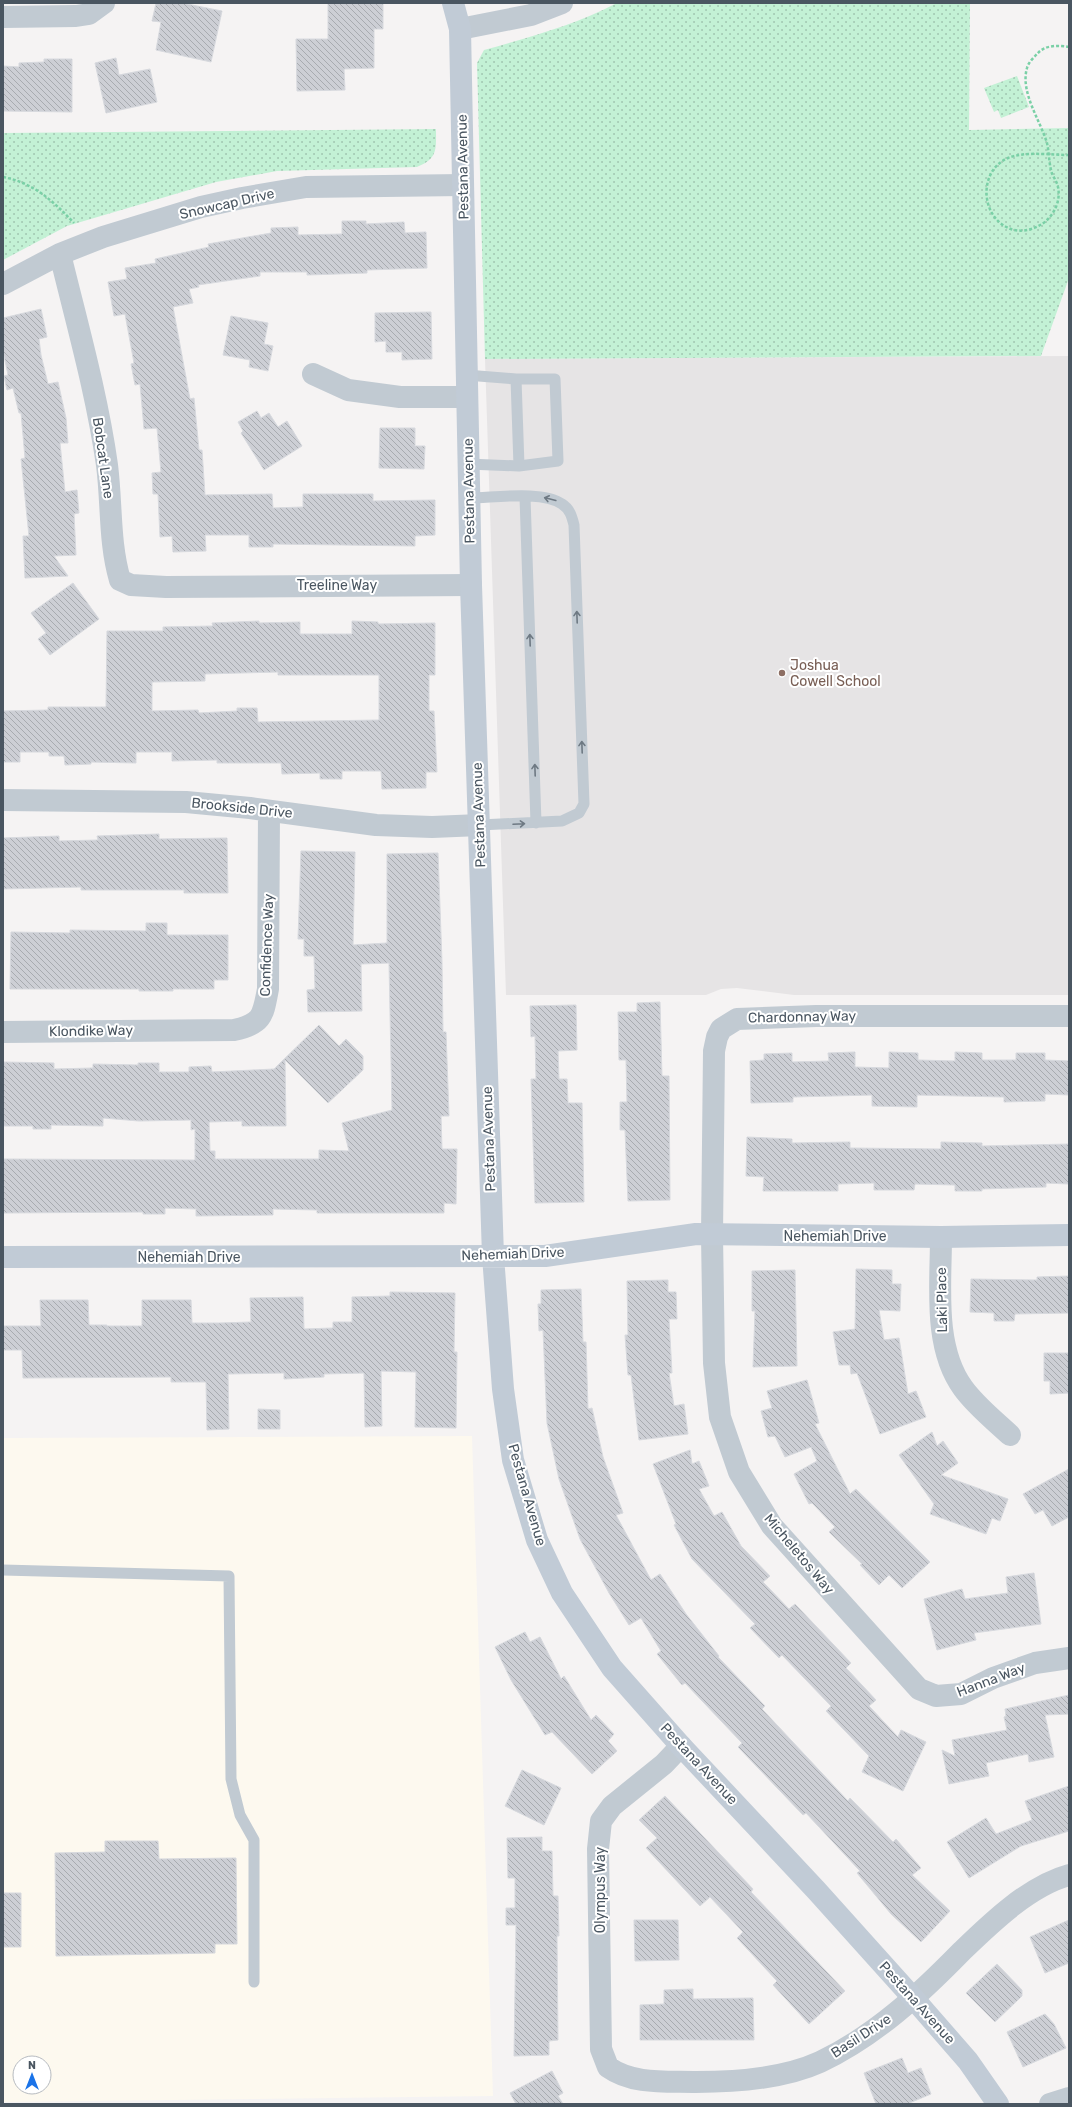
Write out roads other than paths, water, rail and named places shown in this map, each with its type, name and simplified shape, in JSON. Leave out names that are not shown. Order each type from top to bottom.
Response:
[{"type":"street","points":[[3,17],[76,16],[89,14],[104,3]]},
{"type":"street","name":"Pestana Avenue","points":[[453,3],[460,29],[471,585],[493,1256],[503,1389],[513,1460],[537,1540],[562,1593],[612,1668],[681,1746],[816,1890],[914,1999],[968,2061],[998,2104]]},
{"type":"street","points":[[460,29],[531,15],[562,3]]},
{"type":"street","name":"Snowcap Drive","points":[[3,284],[60,254],[103,237],[201,207],[242,198],[306,187],[463,185]]},
{"type":"street","name":"Bobcat Lane","points":[[60,254],[92,388],[106,465],[114,562],[120,580],[131,585],[166,588],[202,587]]},
{"type":"street","points":[[313,374],[348,390],[400,397],[467,397]]},
{"type":"street","name":"Treeline Way","points":[[202,587],[471,585]]},
{"type":"street","name":"Brookside Drive","points":[[3,800],[186,802],[269,810],[376,825],[432,827],[480,825]]},
{"type":"street","name":"Confidence Way","points":[[180,1030],[234,1030],[246,1028],[257,1022],[263,1016],[268,989],[269,810]]},
{"type":"street","name":"Chardonnay Way","points":[[712,1235],[714,1051],[716,1037],[721,1029],[737,1019],[816,1016],[1069,1016]]},
{"type":"street","name":"Klondike Way","points":[[3,1032],[180,1030]]},
{"type":"street","name":"Nehemiah Drive","points":[[3,1257],[545,1256],[696,1234],[941,1237],[1069,1235]]},
{"type":"street","name":"Micheletos Way","points":[[712,1235],[714,1362],[720,1417],[739,1472],[777,1532],[919,1689],[936,1696]]},
{"type":"street","name":"Laki Place","points":[[941,1237],[942,1332],[948,1361],[962,1387],[977,1405],[1010,1435]]},
{"type":"street","name":"Hanna Way","points":[[936,1696],[961,1694],[993,1678],[1035,1663],[1069,1658]]},
{"type":"street","name":"Olympus Way","points":[[608,2067],[601,2049],[598,1849],[601,1821],[612,1806],[664,1764],[681,1746]]},
{"type":"street","name":"Basil Drive","points":[[608,2067],[630,2078],[649,2081],[713,2082],[778,2076],[820,2062],[859,2040],[914,1999],[988,1926],[1038,1888],[1069,1875]]},
{"type":"street","points":[[1050,2104],[1069,2098]]},
{"type":"lane","points":[[466,375],[516,379],[555,379],[558,461],[519,466],[468,464]]},
{"type":"lane","points":[[516,379],[519,466]]},
{"type":"lane","points":[[525,497],[536,823]]},
{"type":"lane","points":[[469,498],[525,497],[552,499],[563,504],[570,512],[574,525],[584,804],[579,813],[562,821],[480,825]]},
{"type":"lane","points":[[3,1570],[228,1576],[231,1779],[240,1815],[254,1840],[254,1982]]},
{"type":"place","name":"Joshua Cowell School","points":[[782,673]]}]
